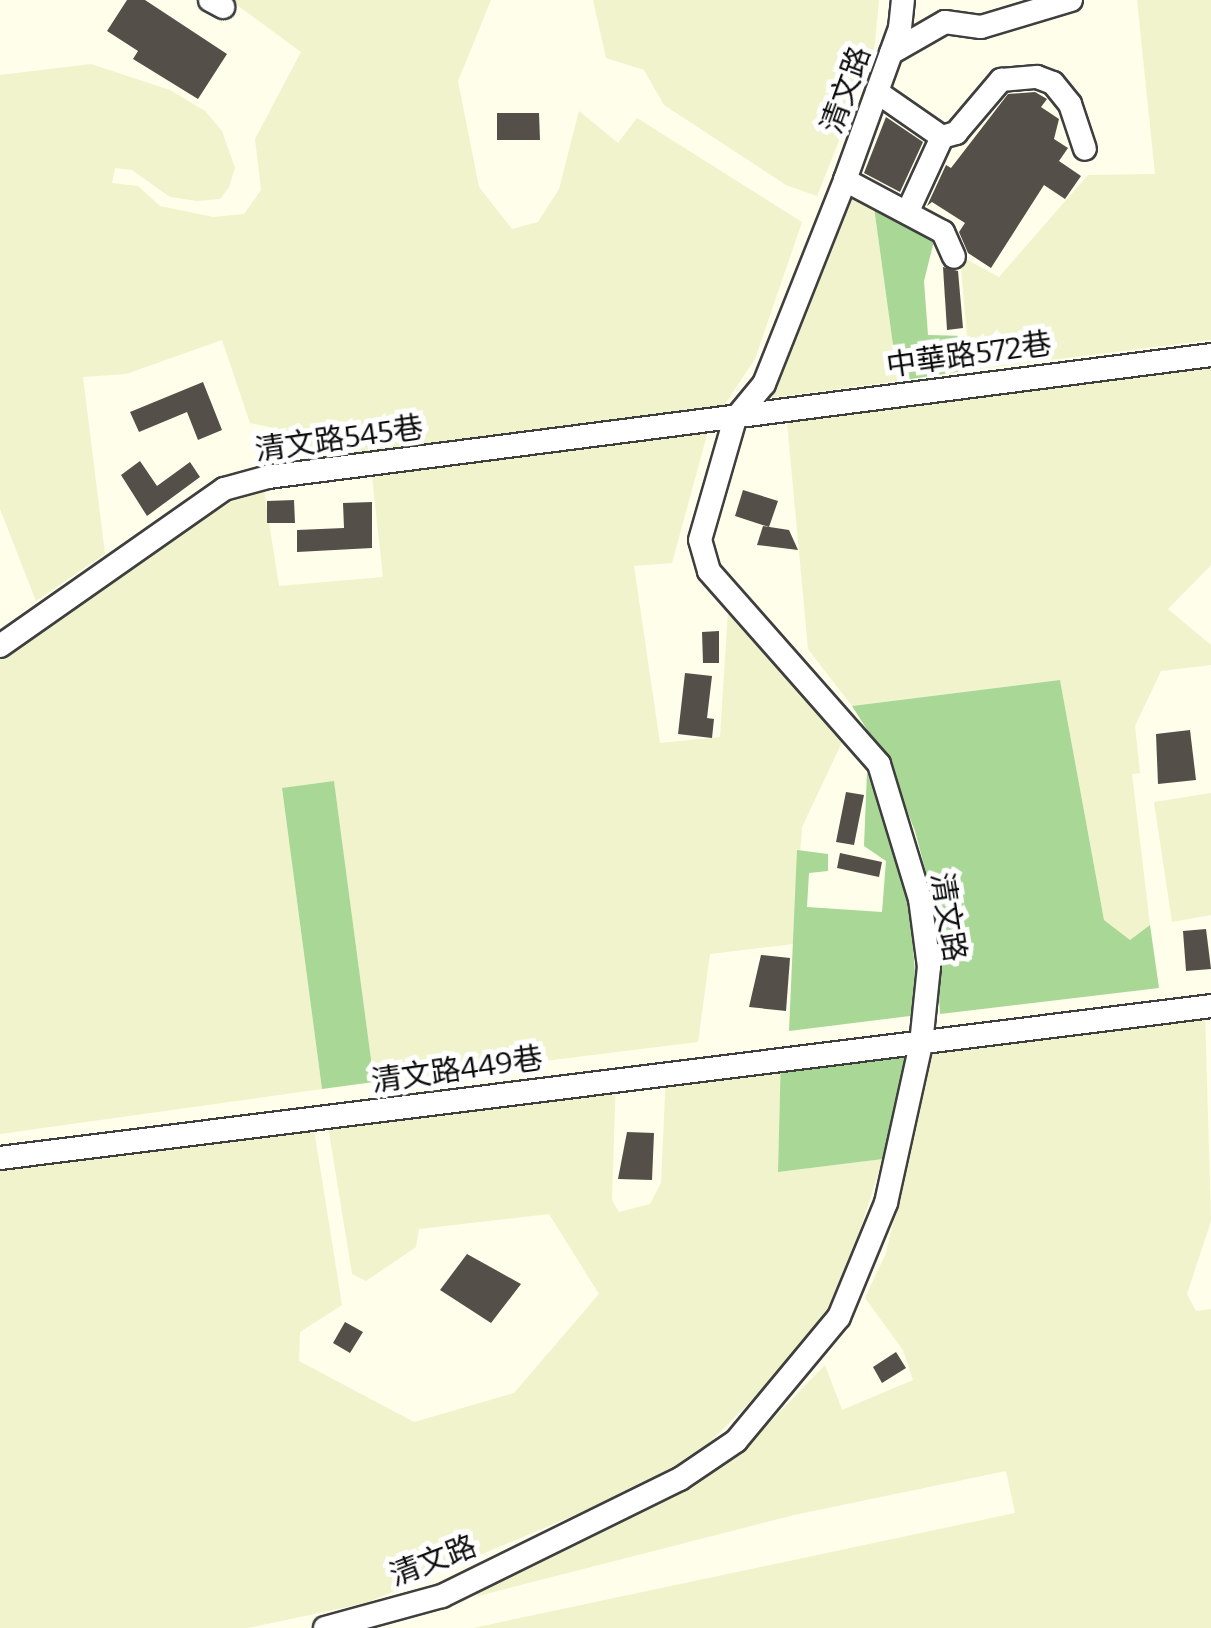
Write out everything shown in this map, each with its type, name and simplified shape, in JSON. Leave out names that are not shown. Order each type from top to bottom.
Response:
[{"type":"street","points":[[891,53],[945,22],[980,27],[1071,0]]},
{"type":"street","name":"清文路","points":[[325,1628],[442,1596],[680,1479],[736,1441],[810,1358],[860,1275],[886,1203],[922,1044],[929,967],[920,899],[878,764],[810,680],[709,571],[700,520],[735,419],[764,384],[845,180],[891,53],[902,5]]},
{"type":"street","points":[[908,210],[942,137],[956,133],[1001,80],[1037,77],[1053,84],[1070,104],[1085,149]]},
{"type":"street","points":[[877,92],[942,137]]},
{"type":"street","points":[[845,180],[908,210],[943,232],[954,256]]},
{"type":"street","name":"中華路572巷","points":[[735,419],[1211,355]]},
{"type":"street","name":"清文路545巷","points":[[0,646],[224,489],[268,477],[735,419]]},
{"type":"street","name":"清文路449巷","points":[[0,1158],[1211,1006]]},
{"type":"green space","points":[[230,0],[491,0],[458,81],[479,187],[512,229],[538,222],[559,189],[579,111],[618,143],[637,118],[802,222],[755,359],[719,413],[306,463],[293,432],[250,423],[222,340],[126,374],[83,377],[105,554],[36,601],[0,509],[0,75],[91,64],[170,90],[205,111],[222,131],[235,168],[229,187],[220,199],[170,197],[132,170],[115,168],[112,183],[138,186],[160,206],[213,217],[244,214],[261,190],[255,139],[301,52]]},
{"type":"green space","points":[[593,0],[879,0],[874,53],[817,196],[786,185],[664,105],[644,70],[606,58]]},
{"type":"green space","points":[[1137,0],[1211,0],[1211,340],[970,370],[960,256],[999,277],[1088,175],[1155,174]]},
{"type":"green space","points":[[846,186],[873,200],[898,381],[764,399],[799,329]]},
{"type":"green space","points":[[873,200],[935,237],[924,281],[928,335],[967,336],[970,370],[898,381]]},
{"type":"green space","points":[[1211,365],[1211,565],[1168,609],[1211,645],[1211,665],[1161,671],[1135,726],[1140,773],[1132,774],[1150,925],[1130,940],[1104,920],[1060,680],[852,706],[808,649],[787,422]]},
{"type":"green space","points":[[708,431],[672,563],[634,566],[660,743],[720,737],[728,611],[844,738],[802,827],[794,944],[710,954],[698,1042],[374,1082],[334,782],[282,788],[322,1089],[0,1134],[0,649],[243,494],[264,490],[279,586],[383,577],[372,477]]},
{"type":"green space","points":[[1060,680],[1104,920],[1130,940],[1150,925],[1159,988],[940,1014],[933,899],[915,831],[889,764],[852,706]]},
{"type":"green space","points":[[867,772],[910,904],[918,1015],[789,1031],[797,850],[828,854],[828,871],[809,873],[807,907],[882,912],[886,861],[864,846]]},
{"type":"green space","points":[[334,781],[374,1082],[322,1089],[282,788]]},
{"type":"green space","points":[[1211,793],[1211,915],[1172,922],[1154,802]]},
{"type":"green space","points":[[1205,1011],[1211,1221],[1187,1294],[1196,1311],[1211,1309],[1211,1628],[473,1628],[1015,1513],[1006,1471],[794,1515],[478,1596],[473,1589],[599,1534],[703,1477],[743,1450],[825,1365],[842,1410],[913,1380],[903,1350],[865,1298],[886,1253],[936,1034]]},
{"type":"green space","points":[[913,1036],[883,1159],[778,1172],[781,1052]]},
{"type":"green space","points":[[781,1052],[778,1172],[883,1159],[841,1289],[788,1364],[701,1451],[620,1496],[366,1603],[248,1628],[0,1628],[0,1158],[312,1117],[342,1305],[300,1332],[299,1361],[414,1422],[514,1393],[599,1294],[549,1214],[419,1229],[416,1247],[366,1281],[352,1274],[326,1114],[616,1074],[612,1200],[619,1212],[650,1204],[661,1183],[666,1073]]},
{"type":"building","points":[[127,0],[145,0],[227,54],[198,99],[133,59],[138,51],[107,31]]},
{"type":"building","points":[[1035,92],[1047,99],[1041,107],[1059,119],[1054,139],[1068,148],[1059,161],[1081,176],[1065,199],[1044,185],[991,268],[968,253],[959,232],[965,223],[932,202],[927,206],[946,165],[951,168],[1008,94]]},
{"type":"building","points":[[497,113],[539,113],[540,140],[497,140]]},
{"type":"building","points":[[886,117],[923,142],[900,192],[864,173]]},
{"type":"building","points":[[943,267],[958,271],[963,328],[947,330]]},
{"type":"building","points":[[203,382],[222,430],[198,440],[187,412],[139,432],[130,412]]},
{"type":"building","points":[[140,461],[157,486],[190,462],[200,477],[147,516],[121,475]]},
{"type":"building","points":[[743,490],[778,501],[769,527],[735,516]]},
{"type":"building","points":[[294,500],[295,523],[267,523],[267,501]]},
{"type":"building","points":[[372,502],[372,548],[297,552],[297,530],[344,528],[343,503]]},
{"type":"building","points":[[763,526],[789,530],[798,550],[757,545]]},
{"type":"building","points":[[719,631],[719,663],[703,663],[702,632]]},
{"type":"building","points":[[685,673],[712,676],[707,718],[714,719],[712,738],[678,734]]},
{"type":"building","points":[[1190,730],[1196,780],[1158,784],[1156,734]]},
{"type":"building","points":[[846,792],[864,795],[854,845],[836,842]]},
{"type":"building","points":[[840,853],[882,862],[879,877],[837,868]]},
{"type":"building","points":[[1206,929],[1211,969],[1186,971],[1183,931]]},
{"type":"building","points":[[761,955],[790,958],[786,1011],[749,1007]]},
{"type":"building","points":[[627,1132],[654,1133],[652,1180],[618,1179]]},
{"type":"building","points":[[467,1254],[521,1284],[491,1323],[440,1290]]},
{"type":"building","points":[[345,1322],[363,1332],[350,1353],[333,1343]]},
{"type":"building","points":[[896,1352],[906,1368],[882,1383],[873,1367]]}]
